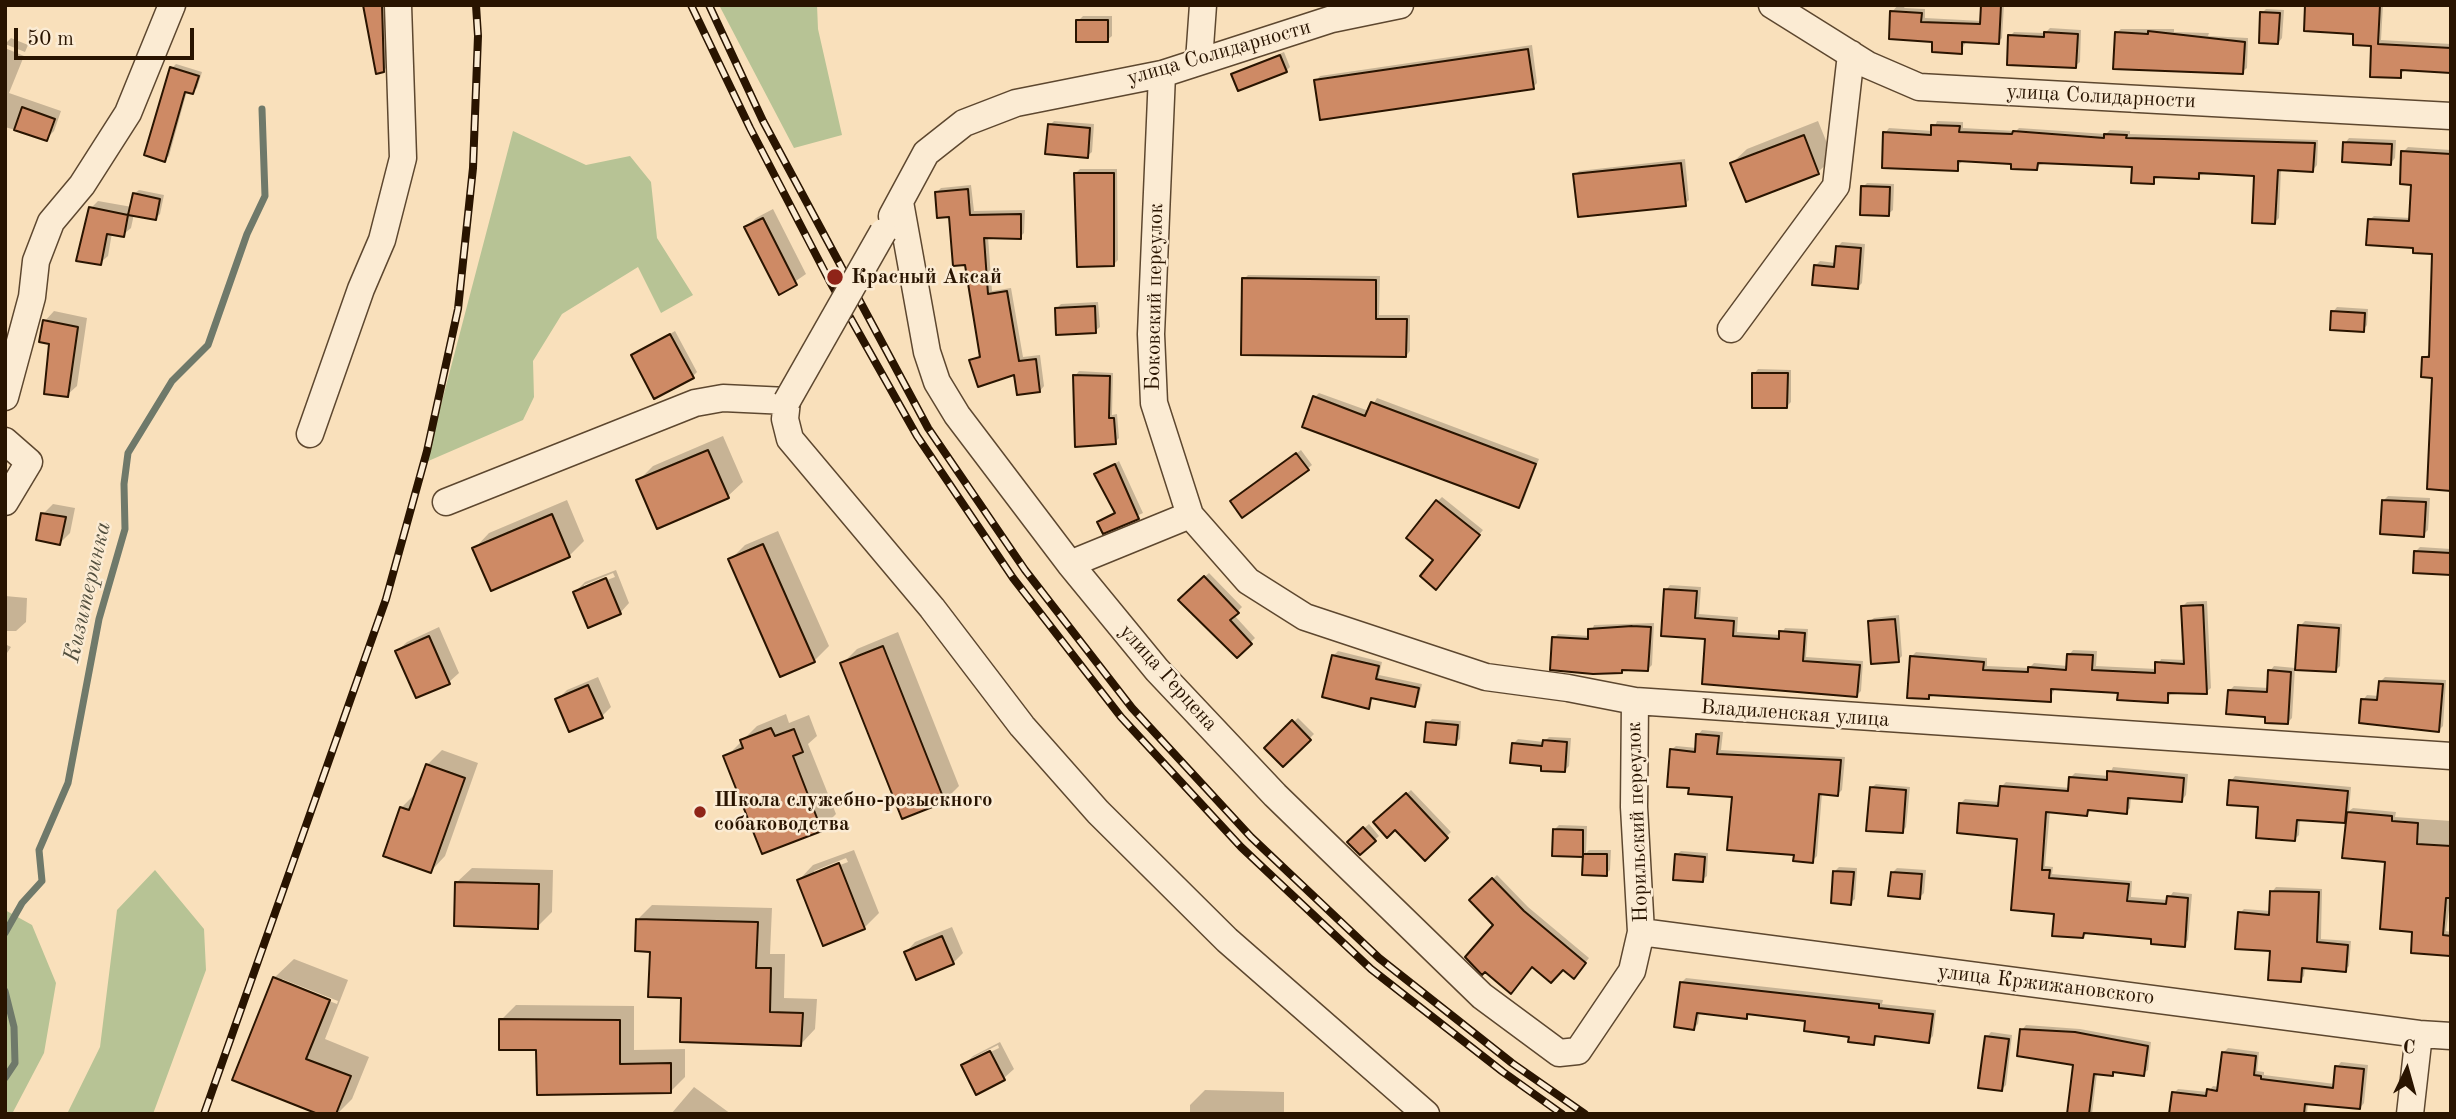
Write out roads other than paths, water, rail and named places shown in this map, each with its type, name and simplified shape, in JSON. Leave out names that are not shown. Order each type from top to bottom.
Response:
[{"type":"street","points":[[5,397],[32,296],[36,261],[51,222],[82,185],[128,113],[172,5]]},
{"type":"street","points":[[310,434],[361,289],[382,240],[403,158],[398,5]]},
{"type":"street","points":[[1201,49],[1203,5]]},
{"type":"street","points":[[1201,49],[1211,5]]},
{"type":"street","name":"улица Солидарности","points":[[900,201],[926,153],[964,122],[1016,103],[1161,74],[1201,49],[1336,12],[1400,5]]},
{"type":"street","name":"улица Солидарности","points":[[1772,5],[1851,54],[1919,87],[2451,116]]},
{"type":"street","points":[[1731,329],[1836,186],[1851,54]]},
{"type":"street","name":"Боковский переулок","points":[[1161,74],[1151,334],[1154,403],[1190,515]]},
{"type":"street","points":[[900,201],[787,401],[785,419],[790,439],[932,608],[1022,726],[1098,812],[1227,940],[1426,1114]]},
{"type":"street","name":"улица Герцена","points":[[900,201],[927,352],[937,382],[957,415],[1070,564],[1157,670],[1275,795],[1482,996],[1559,1053],[1578,1051]]},
{"type":"street","points":[[446,502],[695,403],[723,398],[787,401]]},
{"type":"street","points":[[5,440],[29,462],[5,502]]},
{"type":"street","points":[[1070,564],[1190,515]]},
{"type":"street","name":"Владиленская улица","points":[[1190,515],[1248,581],[1305,617],[1486,677],[1568,688],[1634,701],[2451,756]]},
{"type":"street","name":"Норильский переулок","points":[[1578,1051],[1632,971],[1641,932],[1634,807],[1634,701]]},
{"type":"street","name":"улица Кржижановского","points":[[1641,932],[2451,1036]]},
{"type":"street","points":[[2410,1114],[2419,1034]]},
{"type":"waterway","name":"Кизитеринка","points":[[5,933],[22,903],[42,881],[39,850],[68,783],[99,619],[125,529],[124,484],[128,453],[172,381],[208,345],[247,234],[265,196],[262,109]]},
{"type":"waterway","name":"Кизитеринка","points":[[5,991],[14,1027],[15,1063],[5,1078]]},
{"type":"railway","points":[[204,1114],[386,599],[427,451],[458,309],[473,168],[478,36],[476,5]]},
{"type":"railway","points":[[691,5],[750,128],[829,280],[917,436],[1013,578],[1121,717],[1241,847],[1371,969],[1503,1072],[1562,1114]]},
{"type":"railway","points":[[709,5],[763,121],[928,428],[1025,570],[1132,708],[1251,837],[1379,958],[1512,1063],[1585,1114]]},
{"type":"place","name":"Красный Аксай","points":[[835,277]]},
{"type":"place","name":"Школа служебно-розыскного собаководства","points":[[700,812]]}]
